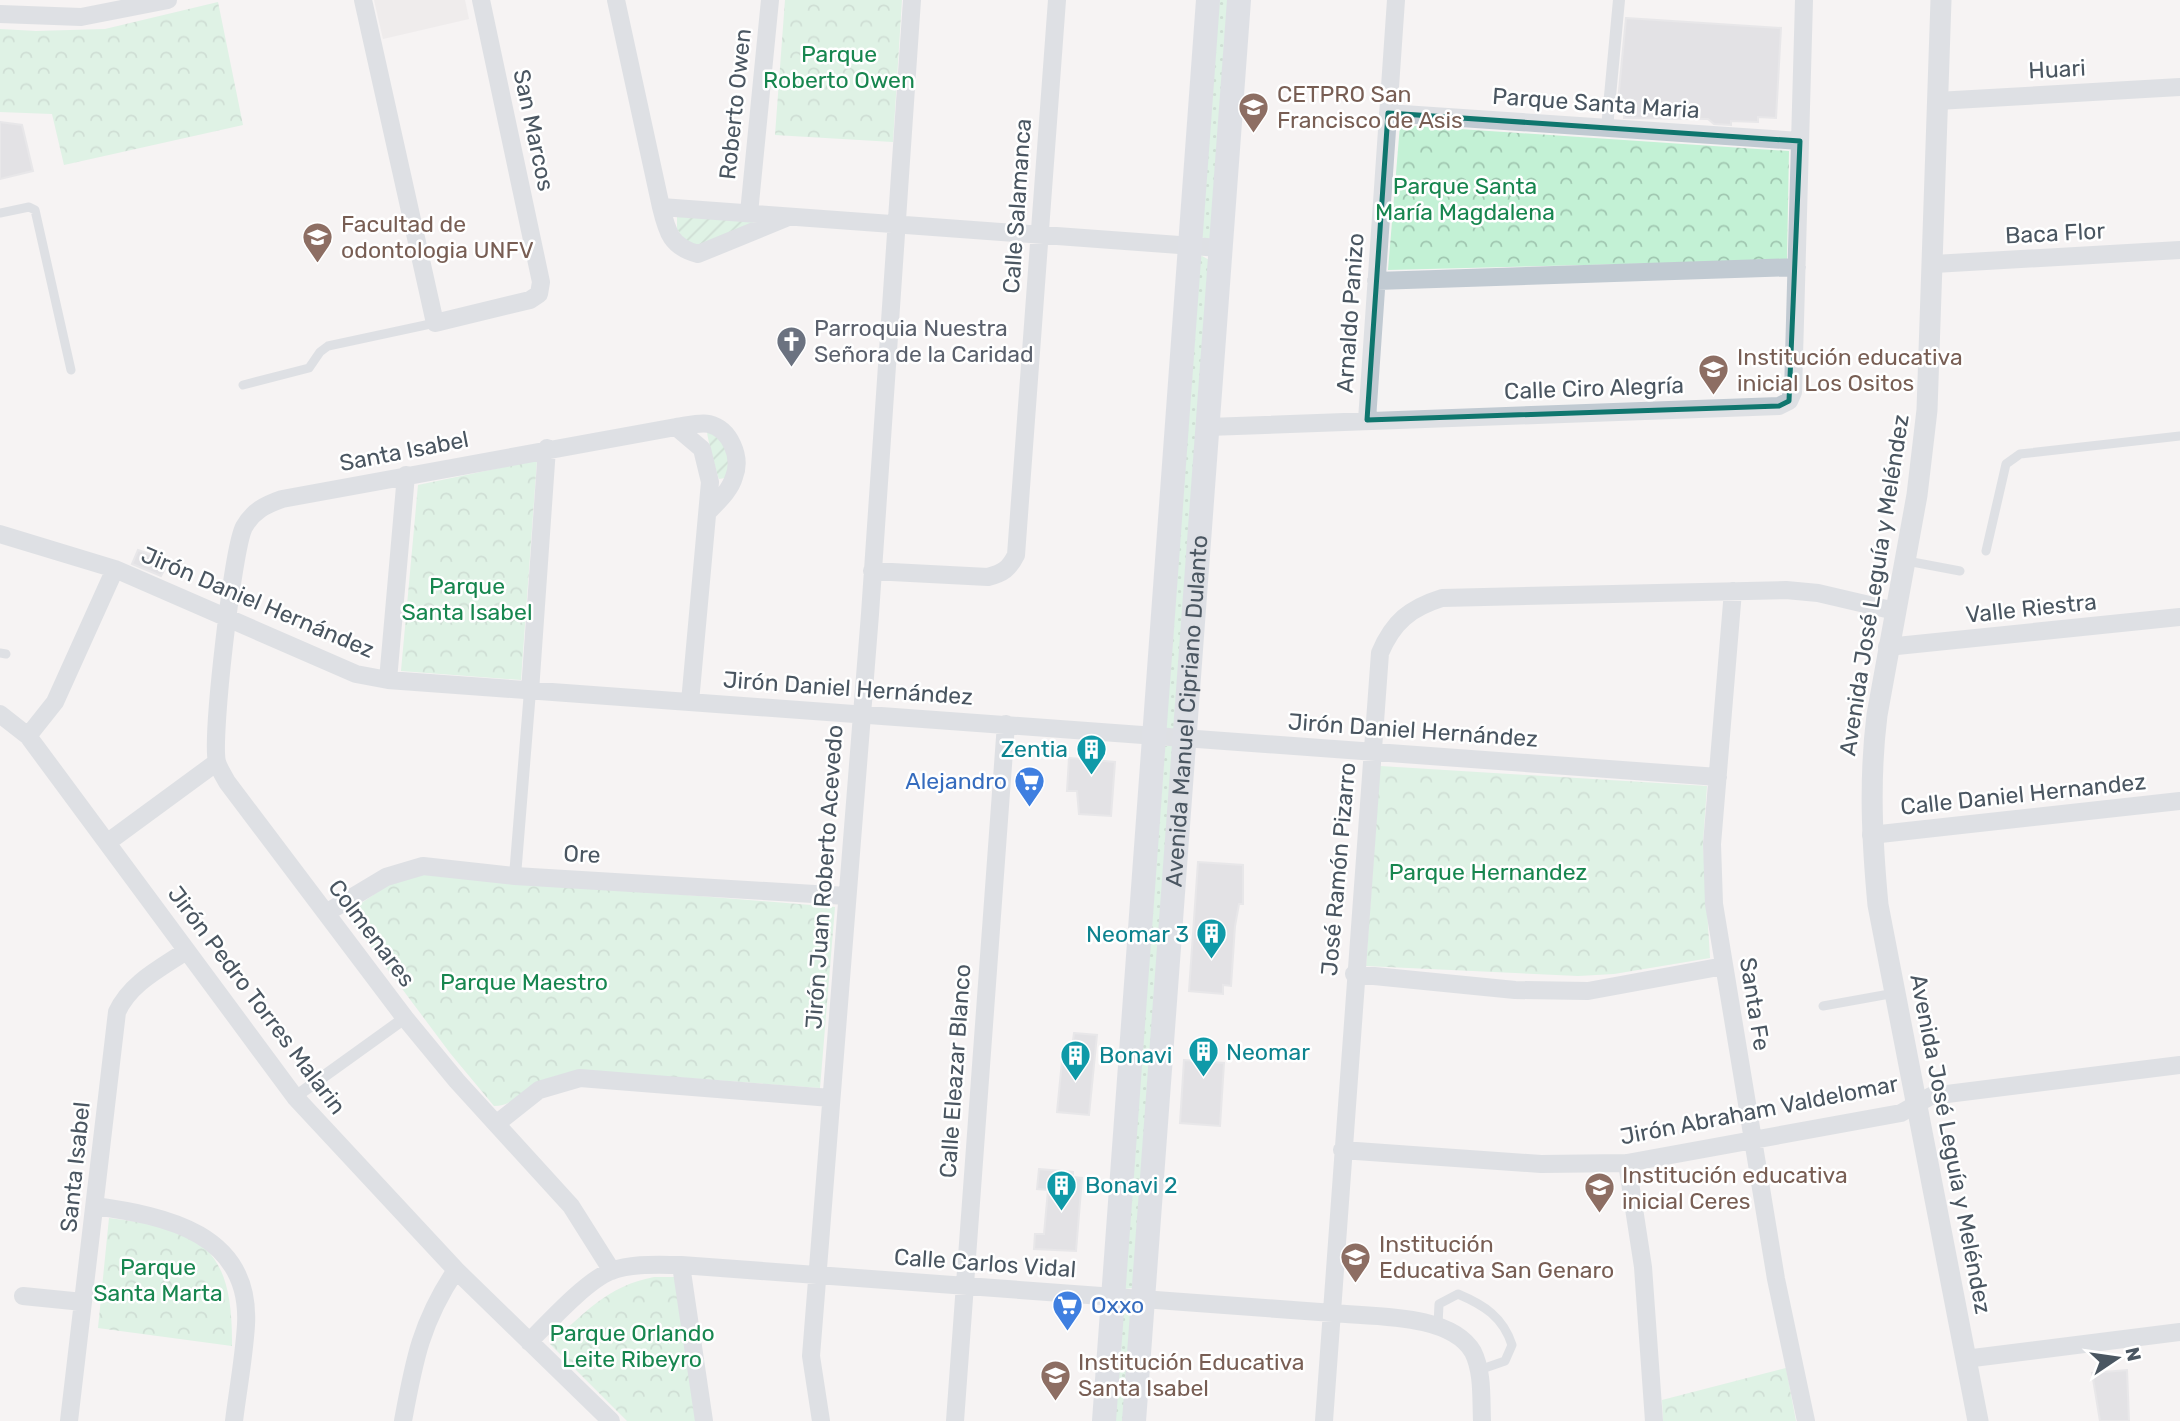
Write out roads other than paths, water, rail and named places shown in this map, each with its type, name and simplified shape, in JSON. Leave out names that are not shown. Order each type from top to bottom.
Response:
[{"type":"main road","name":"Avenida Manuel Cipriano Dulanto","points":[[1104,1421],[1208,0]]},
{"type":"main road","name":"Avenida Manuel Cipriano Dulanto","points":[[1134,1421],[1239,0]]},
{"type":"street","points":[[0,14],[81,17],[168,0]]},
{"type":"street","points":[[363,0],[435,323]]},
{"type":"street","name":"San Marcos","points":[[435,323],[530,300],[539,293],[541,282],[481,0]]},
{"type":"street","points":[[616,0],[667,234],[674,244],[698,254],[789,216]]},
{"type":"street","name":"Roberto Owen","points":[[749,213],[770,0]]},
{"type":"street","name":"Jirón Juan Roberto Acevedo","points":[[821,1421],[811,1356],[872,571],[894,225],[912,0]]},
{"type":"street","name":"Calle Salamanca","points":[[872,571],[989,577],[1001,574],[1010,567],[1016,555],[1057,0]]},
{"type":"street","name":"Arnaldo Panizo","points":[[1367,420],[1396,0]]},
{"type":"street","points":[[1607,128],[1619,0]]},
{"type":"street","name":"Calle Ciro Alegría","points":[[1208,427],[1779,406],[1789,401],[1793,392],[1804,0]]},
{"type":"street","name":"Avenida José Leguía y Meléndez","points":[[1941,0],[1934,264],[1923,451],[1905,561],[1887,647],[1872,751],[1871,835],[1878,905],[1978,1421]]},
{"type":"street","name":"Huari","points":[[1937,101],[2180,87]]},
{"type":"street","name":"Parque Santa Maria","points":[[1388,113],[1800,141]]},
{"type":"street","points":[[661,207],[1039,237],[1220,248]]},
{"type":"street","name":"Baca Flor","points":[[1934,264],[2180,250]]},
{"type":"street","points":[[1376,281],[1797,267]]},
{"type":"street","name":"Santa Isabel","points":[[228,619],[237,548],[243,529],[263,506],[547,448],[707,424],[720,428],[729,437],[734,450],[734,477],[708,512]]},
{"type":"street","points":[[676,427],[702,449],[708,465],[708,512],[690,702]]},
{"type":"street","points":[[515,876],[547,448]]},
{"type":"street","points":[[388,680],[406,475]]},
{"type":"street","name":"Jirón Daniel Hernández","points":[[0,534],[115,569],[356,674],[388,680],[861,712],[1718,777]]},
{"type":"street","points":[[27,736],[55,702],[115,569]]},
{"type":"street","name":"José Ramón Pizarro","points":[[1324,1421],[1354,974],[1380,653],[1390,630],[1420,605],[1442,598],[1786,590],[1818,593],[1895,611]]},
{"type":"street","name":"Santa Fe","points":[[1733,591],[1713,877],[1724,967],[1776,1279],[1806,1421]]},
{"type":"street","name":"Valle Riestra","points":[[1887,647],[2180,617]]},
{"type":"street","points":[[108,842],[217,762],[216,739],[228,619]]},
{"type":"street","name":"Jirón Pedro Torres Malarin","points":[[0,714],[27,736],[295,1097],[456,1270],[610,1421]]},
{"type":"street","name":"Calle Eleazar Blanco","points":[[955,1421],[1006,724]]},
{"type":"street","name":"Colmenares","points":[[217,762],[227,782],[405,1018],[571,1206],[612,1270]]},
{"type":"street","name":"Calle Daniel Hernandez","points":[[1871,835],[2180,801]]},
{"type":"street","name":"Ore","points":[[327,914],[405,869],[423,866],[515,876],[847,896]]},
{"type":"street","name":"Santa Isabel","points":[[69,1421],[117,1012],[122,999],[135,986],[186,951]]},
{"type":"street","points":[[1354,974],[1515,990],[1588,991],[1724,967]]},
{"type":"street","points":[[295,1097],[405,1018]]},
{"type":"street","name":"Jirón Abraham Valdelomar","points":[[1342,1150],[1541,1164],[1626,1163],[1900,1113],[1931,1096],[2180,1065]]},
{"type":"street","points":[[496,1124],[539,1090],[580,1079],[831,1098]]},
{"type":"street","points":[[1626,1163],[1643,1267],[1654,1421]]},
{"type":"street","points":[[95,1206],[150,1215],[186,1226],[221,1251],[232,1267],[240,1287],[246,1323],[234,1421]]},
{"type":"street","name":"Calle Carlos Vidal","points":[[530,1342],[561,1309],[612,1270],[639,1265],[681,1265],[1333,1313],[1438,1325],[1460,1338],[1472,1351],[1479,1370]]},
{"type":"street","points":[[681,1265],[704,1421]]},
{"type":"street","points":[[403,1421],[411,1373],[427,1318],[456,1270]]},
{"type":"street","points":[[23,1296],[83,1302]]},
{"type":"street","points":[[1965,1359],[2180,1332]]},
{"type":"street","points":[[1479,1370],[1482,1421]]},
{"type":"lane","points":[[0,213],[30,206],[34,210],[71,370]]},
{"type":"lane","points":[[243,385],[309,368],[320,352],[328,346],[435,323]]},
{"type":"lane","points":[[1986,551],[2006,464],[2020,454],[2180,436]]},
{"type":"lane","points":[[1905,561],[1960,571]]},
{"type":"lane","points":[[1823,1006],[1895,993]]},
{"type":"lane","points":[[1438,1325],[1439,1304],[1458,1294],[1479,1303],[1497,1317],[1507,1329],[1512,1345],[1505,1361],[1479,1370]]},
{"type":"place","name":"CETPRO San Francisco de Asis","points":[[1254,134]]},
{"type":"place","name":"Facultad de odontologia UNFV","points":[[318,264]]},
{"type":"place","name":"Parroquia Nuestra Señora de la Caridad","points":[[791,368]]},
{"type":"place","name":"Institución educativa inicial Los Ositos","points":[[1714,397]]},
{"type":"place","name":"Zentia","points":[[1091,776]]},
{"type":"place","name":"Alejandro","points":[[1030,808]]},
{"type":"place","name":"Neomar 3","points":[[1212,961]]},
{"type":"place","name":"Neomar","points":[[1203,1079]]},
{"type":"place","name":"Bonavi","points":[[1076,1082]]},
{"type":"place","name":"Bonavi 2","points":[[1062,1212]]},
{"type":"place","name":"Institución educativa inicial Ceres","points":[[1599,1215]]},
{"type":"place","name":"Institución Educativa San Genaro","points":[[1356,1284]]},
{"type":"place","name":"Oxxo","points":[[1068,1332]]},
{"type":"place","name":"Institución Educativa Santa Isabel","points":[[1055,1402]]},
{"type":"park label","name":"Parque Roberto Owen","points":[[839,67]]},
{"type":"park label","name":"Parque Santa María Magdalena","points":[[1465,199]]},
{"type":"park label","name":"Parque Santa Isabel","points":[[467,599]]},
{"type":"park label","name":"Parque Hernandez","points":[[1488,872]]},
{"type":"park label","name":"Parque Maestro","points":[[524,982]]},
{"type":"park label","name":"Parque Santa Marta","points":[[158,1280]]},
{"type":"park label","name":"Parque Orlando Leite Ribeyro","points":[[632,1346]]}]
